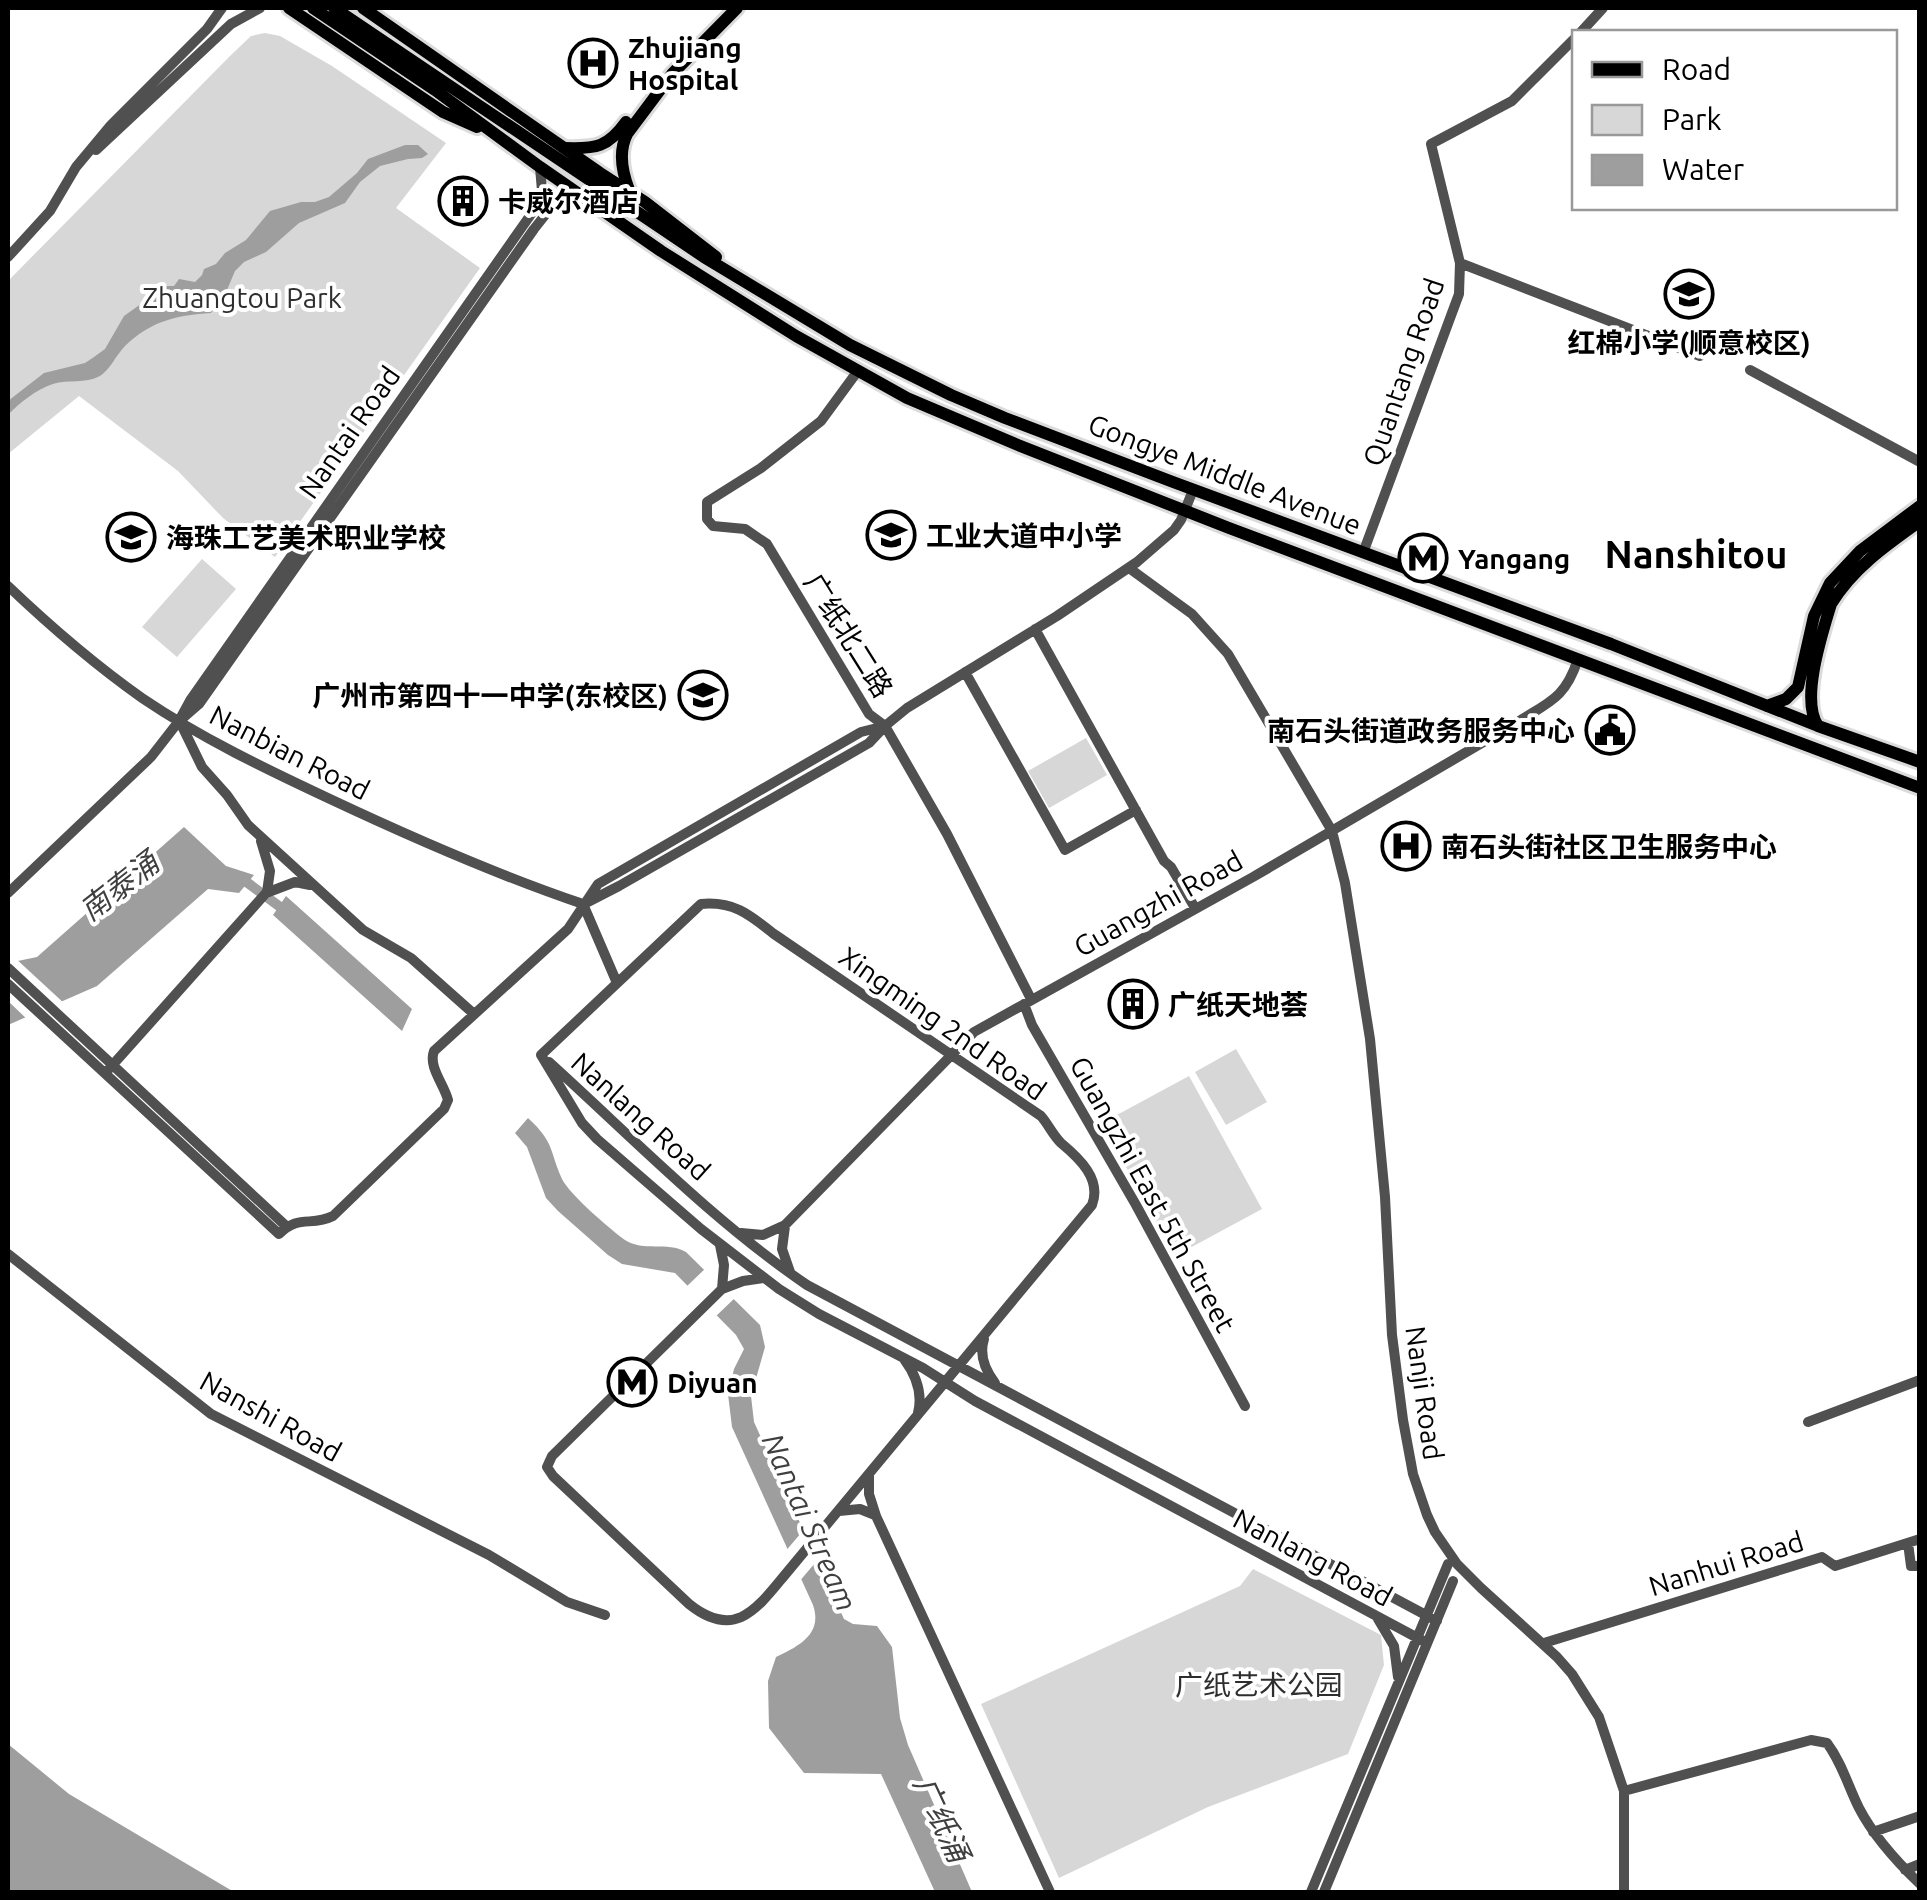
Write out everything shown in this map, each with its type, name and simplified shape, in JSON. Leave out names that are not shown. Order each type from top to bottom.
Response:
[{"type":"main road","points":[[290,8],[443,112],[498,136]]},
{"type":"main road","points":[[313,8],[661,251],[796,336],[907,398],[1185,510],[1920,788]]},
{"type":"main road","points":[[334,8],[753,286]]},
{"type":"main road","points":[[363,8],[692,237],[753,286]]},
{"type":"main road","points":[[564,148],[586,149],[612,140],[665,72],[727,8]]},
{"type":"main road","points":[[630,193],[622,169],[627,134],[672,74],[737,8]]},
{"type":"main road","name":"Gongye Middle Avenue","points":[[753,286],[850,345],[1005,418],[1920,762]]},
{"type":"main road","points":[[1767,706],[1786,699],[1798,687],[1814,616],[1830,583],[1860,551],[1920,506]]},
{"type":"main road","points":[[1818,726],[1812,714],[1812,690],[1830,604],[1864,564],[1920,521]]},
{"type":"street","points":[[8,256],[50,211],[76,167],[111,124],[207,29],[222,8]]},
{"type":"street","points":[[76,167],[231,24],[260,8]]},
{"type":"street","points":[[1582,30],[1603,8]]},
{"type":"street","name":"Quantang Road","points":[[1363,553],[1459,294],[1460,263],[1431,144],[1512,101],[1572,40]]},
{"type":"street","name":"Nantai Road","points":[[8,894],[152,756],[179,720],[534,210],[542,191],[540,167]]},
{"type":"street","name":"Nantai Road","points":[[179,720],[199,704],[534,229],[556,200],[572,190]]},
{"type":"street","points":[[1460,263],[1700,356]]},
{"type":"street","points":[[1750,370],[1920,462]]},
{"type":"street","name":"广纸北二路","points":[[857,372],[821,421],[761,468],[707,502],[707,519],[712,526],[745,528],[766,544],[869,714],[885,726],[948,834],[1027,1002]]},
{"type":"street","points":[[8,968],[72,1035],[282,1230],[295,1222],[324,1220],[333,1216],[444,1108],[447,1094],[434,1068],[432,1054],[568,929],[598,884],[861,732],[885,726],[1035,630],[1128,568],[1174,530],[1194,490]]},
{"type":"street","name":"Nanji Road","points":[[1128,568],[1192,614],[1228,654],[1332,831],[1345,883],[1370,1039],[1385,1196],[1392,1335],[1413,1474],[1426,1515],[1457,1564],[1572,1674],[1599,1717],[1624,1791],[1624,1892]]},
{"type":"street","name":"Nanbian Road","points":[[8,586],[58,632],[144,698],[251,762],[403,834],[583,904]]},
{"type":"street","points":[[1035,630],[1164,861],[1196,908]]},
{"type":"street","name":"Guangzhi Road","points":[[785,1225],[974,1032],[1476,748],[1558,697],[1573,676],[1578,659]]},
{"type":"street","points":[[964,672],[1065,850],[1136,810]]},
{"type":"street","points":[[179,720],[202,767],[228,794],[258,836],[363,930],[416,962],[474,1014]]},
{"type":"street","points":[[109,1070],[266,893],[269,862],[258,836]]},
{"type":"street","points":[[266,893],[295,882],[316,888]]},
{"type":"street","name":"Xingming 2nd Road","points":[[618,983],[702,904],[716,903],[746,911],[1040,1116],[1058,1140],[1080,1159],[1095,1188],[1092,1205],[757,1608],[742,1618],[730,1620],[703,1613],[689,1604],[548,1467],[552,1456],[725,1285]]},
{"type":"street","points":[[541,1055],[618,983],[583,904]]},
{"type":"street","points":[[8,984],[72,1035]]},
{"type":"street","name":"Guangzhi East 5th Street","points":[[1027,1002],[1032,1025],[1136,1205],[1244,1406]]},
{"type":"street","name":"Nanlang Road","points":[[541,1055],[672,1176],[791,1274],[874,1322],[1437,1621]]},
{"type":"street","name":"Nanlang Road","points":[[541,1055],[588,1130],[764,1278],[819,1314],[1030,1431],[1427,1644]]},
{"type":"street","points":[[738,1232],[763,1234],[785,1225],[782,1249],[791,1274]]},
{"type":"street","points":[[720,1244],[725,1285],[764,1278]]},
{"type":"street","name":"Nanshi Road","points":[[8,1254],[210,1414],[490,1556],[567,1602],[604,1615]]},
{"type":"street","points":[[866,1338],[875,1332],[874,1322]]},
{"type":"street","points":[[988,1331],[982,1344],[983,1359],[988,1374],[999,1387]]},
{"type":"street","points":[[904,1358],[920,1391],[917,1416]]},
{"type":"street","points":[[1808,1422],[1920,1380]]},
{"type":"street","points":[[1030,1431],[1028,1416],[1040,1410]]},
{"type":"street","points":[[869,1474],[869,1494],[876,1516],[1050,1892]]},
{"type":"street","points":[[835,1515],[860,1509],[876,1516]]},
{"type":"street","points":[[1914,1541],[1911,1566],[1920,1566]]},
{"type":"street","name":"Nanhui Road","points":[[1544,1644],[1822,1557],[1835,1566],[1914,1541]]},
{"type":"street","points":[[1311,1892],[1448,1564]]},
{"type":"street","points":[[1336,1594],[1348,1589],[1348,1575]]},
{"type":"street","points":[[1324,1892],[1454,1581]]},
{"type":"street","points":[[1374,1615],[1394,1646],[1398,1685]]},
{"type":"street","points":[[1624,1791],[1812,1740],[1827,1742],[1873,1832],[1920,1884]]},
{"type":"street","points":[[1873,1832],[1920,1816]]},
{"type":"street","points":[[1905,1870],[1920,1864]]},
{"type":"green space","name":"Zhuangtou Park","points":[[251,36],[280,36],[332,66],[446,143],[396,208],[480,268],[275,557],[223,518],[178,471],[79,396],[8,454],[8,281],[230,56]]},
{"type":"green space","points":[[202,559],[236,589],[177,657],[142,627]]},
{"type":"green space","points":[[1086,738],[1107,775],[1049,808],[1028,771]]},
{"type":"green space","points":[[1236,1049],[1267,1102],[1226,1125],[1195,1072]]},
{"type":"green space","points":[[1189,1076],[1262,1209],[1175,1256],[1102,1123]]},
{"type":"green space","name":"广纸艺术公园","points":[[1253,1569],[1381,1635],[1384,1665],[1348,1754],[1208,1807],[1059,1878],[981,1704],[1240,1586]]},
{"type":"water","points":[[405,145],[418,145],[428,154],[380,166],[360,182],[345,203],[299,223],[266,252],[244,262],[211,313],[155,325],[125,346],[100,376],[47,386],[8,415],[8,401],[44,373],[94,357],[105,349],[124,316],[166,286],[174,286],[179,279],[195,282],[204,269],[246,240],[270,211],[329,197],[368,159]]},
{"type":"water","points":[[184,827],[226,866],[254,875],[239,893],[208,889],[97,986],[8,1025],[8,963],[37,957]]},
{"type":"water","points":[[286,896],[412,1009],[402,1031],[273,915]]},
{"type":"water","points":[[528,1118],[547,1141],[566,1186],[601,1220],[632,1244],[686,1252],[760,1325],[765,1347],[751,1396],[754,1422],[844,1619],[853,1624],[877,1626],[892,1647],[900,1718],[908,1745],[972,1892],[935,1892],[881,1774],[804,1773],[769,1728],[768,1681],[776,1657],[807,1638],[815,1615],[732,1427],[728,1394],[744,1349],[736,1335],[675,1273],[622,1264],[558,1211],[546,1198],[527,1147],[515,1133]]},
{"type":"water","points":[[8,1744],[69,1794],[234,1892],[8,1892]]},
{"type":"pier","points":[[14,957],[66,1005],[29,1021],[8,1001],[8,958]]},
{"type":"pier","points":[[708,1266],[738,1295],[714,1318],[685,1288]]},
{"type":"pier","points":[[807,1526],[821,1556],[798,1583],[784,1553]]},
{"type":"waterway","name":"南泰涌","points":[[236,877],[287,912]]},
{"type":"place","name":"Zhujiang Hospital","points":[[593,63]]},
{"type":"place","name":"卡威尔酒店","points":[[463,201]]},
{"type":"place","name":"红棉小学(顺意校区)","points":[[1689,294]]},
{"type":"place","name":"工业大道中小学","points":[[891,535]]},
{"type":"place","name":"海珠工艺美术职业学校","points":[[131,537]]},
{"type":"place","name":"Yangang","points":[[1423,558]]},
{"type":"place","name":"广州市第四十一中学(东校区)","points":[[703,695]]},
{"type":"place","name":"南石头街道政务服务中心","points":[[1610,730]]},
{"type":"place","name":"南石头街社区卫生服务中心","points":[[1406,846]]},
{"type":"place","name":"广纸天地荟","points":[[1133,1004]]},
{"type":"place","name":"Diyuan","points":[[632,1382]]},
{"type":"district","name":"Nanshitou","points":[[1696,554]]},
{"type":"water label","name":"Nantai Stream","points":[[810,1522]]},
{"type":"water label","name":"广纸涌","points":[[942,1819]]}]
